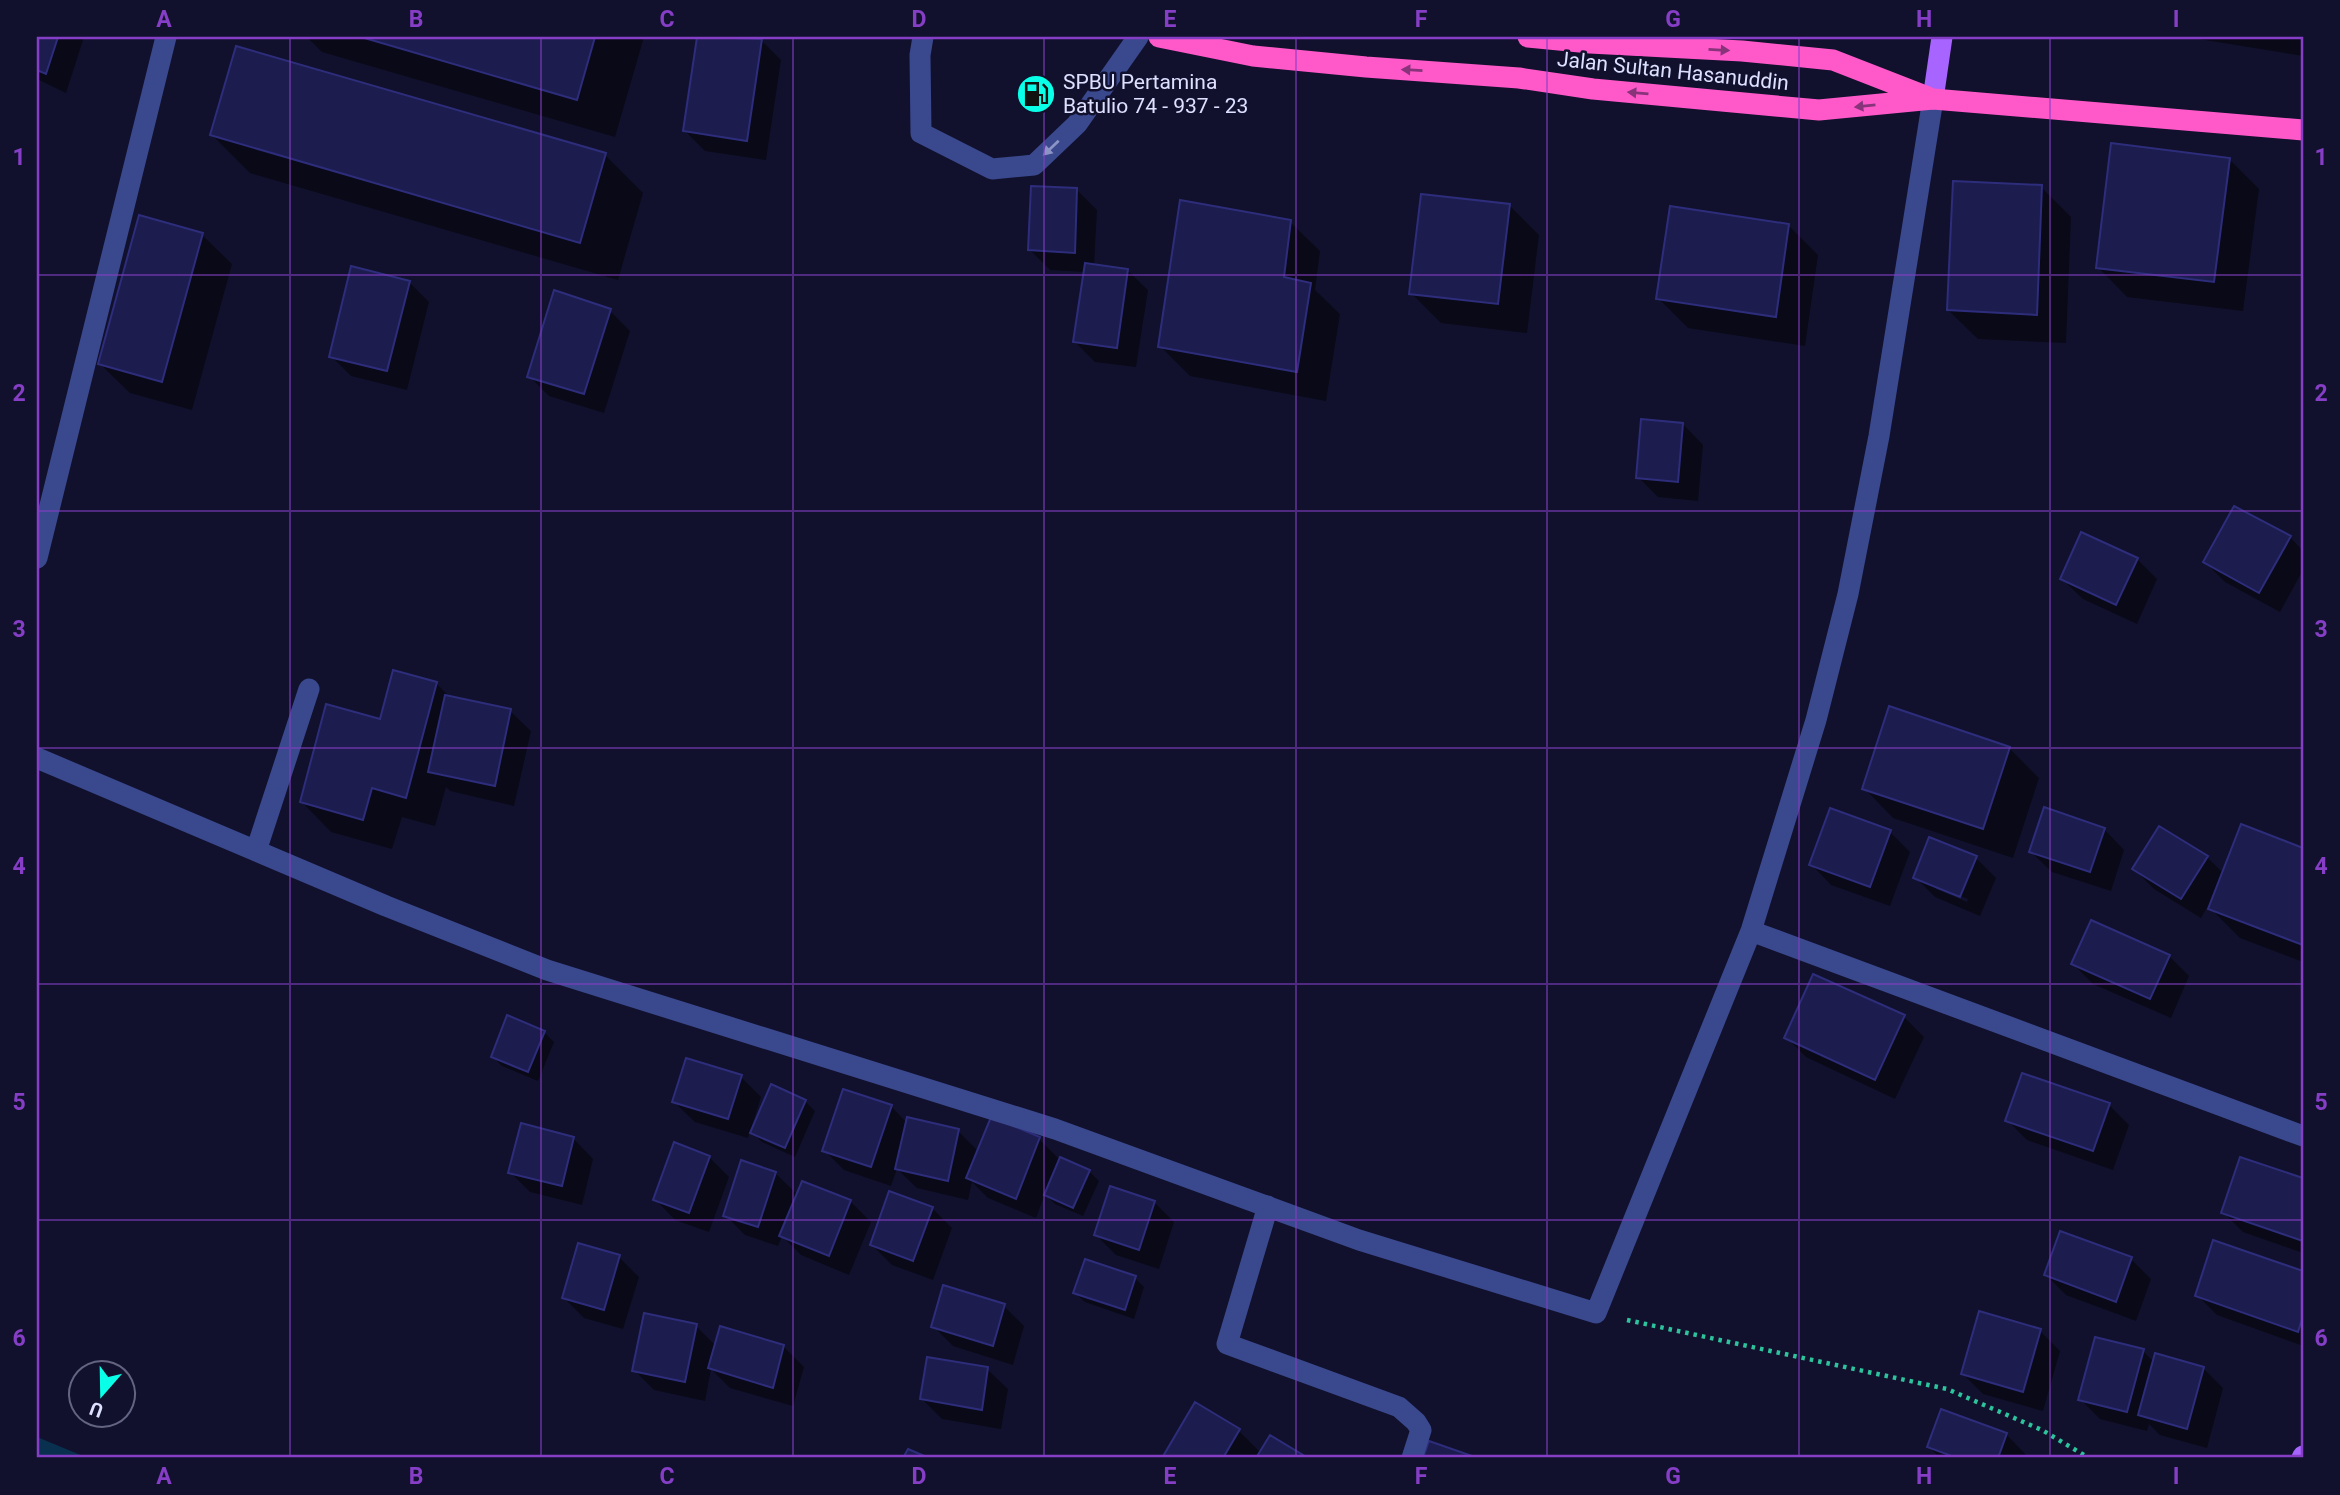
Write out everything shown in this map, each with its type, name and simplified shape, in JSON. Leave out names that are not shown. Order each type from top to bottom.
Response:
[{"type":"highway","name":"Jalan Sultan Hasanuddin","points":[[1159,37],[1253,56],[1519,78],[1593,89],[1819,110],[1933,99],[2303,130]]},
{"type":"highway","name":"Jalan Sultan Hasanuddin","points":[[1528,37],[1742,51],[1833,60],[1933,99]]},
{"type":"main road","points":[[1933,99],[1942,37]]},
{"type":"street","points":[[37,558],[166,37]]},
{"type":"street","points":[[923,37],[920,55],[922,133],[992,169],[1034,165],[1077,124],[1138,37]]},
{"type":"street","points":[[37,758],[386,906],[547,970],[1055,1129],[1359,1240],[1597,1313],[1751,930],[1816,720],[1848,593],[1879,436],[1933,99]]},
{"type":"street","points":[[256,851],[309,689]]},
{"type":"street","points":[[1751,930],[2303,1136]]},
{"type":"street","points":[[1268,1206],[1227,1344],[1399,1407],[1421,1430],[1412,1458]]},
{"type":"path","points":[[1597,1313],[1947,1389],[2042,1430],[2089,1458]]},
{"type":"water","points":[[37,1437],[88,1458],[37,1458]]},
{"type":"building","points":[[37,37],[58,37],[46,74],[37,70]]},
{"type":"building","points":[[361,37],[595,37],[577,100]]},
{"type":"building","points":[[697,37],[762,39],[747,141],[683,131]]},
{"type":"building","points":[[236,46],[606,153],[580,243],[210,135]]},
{"type":"building","points":[[2111,143],[2230,158],[2214,282],[2096,268]]},
{"type":"building","points":[[1953,181],[2042,185],[2037,315],[1947,310]]},
{"type":"building","points":[[1031,186],[1077,188],[1075,253],[1028,250]]},
{"type":"building","points":[[1421,194],[1510,204],[1498,304],[1409,294]]},
{"type":"building","points":[[1180,200],[1291,220],[1284,277],[1311,283],[1297,372],[1158,347]]},
{"type":"building","points":[[1670,206],[1789,224],[1776,317],[1656,299]]},
{"type":"building","points":[[139,215],[203,233],[162,382],[98,364]]},
{"type":"building","points":[[1085,263],[1128,269],[1117,348],[1073,342]]},
{"type":"building","points":[[351,266],[410,281],[387,371],[329,357]]},
{"type":"building","points":[[554,290],[611,309],[584,394],[527,377]]},
{"type":"building","points":[[1641,419],[1683,423],[1678,482],[1636,478]]},
{"type":"building","points":[[2234,506],[2291,536],[2259,593],[2203,562]]},
{"type":"building","points":[[2081,532],[2138,558],[2116,605],[2060,579]]},
{"type":"building","points":[[393,670],[437,682],[406,798],[372,788],[363,820],[300,802],[326,704],[380,719]]},
{"type":"building","points":[[445,695],[511,709],[495,786],[428,772]]},
{"type":"building","points":[[1889,706],[2010,747],[1983,829],[1862,789]]},
{"type":"building","points":[[2044,807],[2105,828],[2090,872],[2029,852]]},
{"type":"building","points":[[1830,808],[1891,830],[1870,887],[1809,865]]},
{"type":"building","points":[[2241,824],[2303,848],[2303,945],[2208,909]]},
{"type":"building","points":[[2159,826],[2208,856],[2181,899],[2132,869]]},
{"type":"building","points":[[1929,837],[1977,856],[1960,897],[1913,878]]},
{"type":"building","points":[[2091,920],[2170,955],[2150,999],[2071,964]]},
{"type":"building","points":[[1813,974],[1905,1015],[1875,1080],[1784,1038]]},
{"type":"building","points":[[507,1015],[545,1031],[528,1072],[491,1057]]},
{"type":"building","points":[[686,1058],[742,1075],[728,1119],[672,1102]]},
{"type":"building","points":[[2022,1073],[2110,1103],[2093,1151],[2005,1121]]},
{"type":"building","points":[[771,1084],[806,1100],[785,1148],[750,1133]]},
{"type":"building","points":[[843,1089],[892,1105],[871,1167],[822,1151]]},
{"type":"building","points":[[907,1117],[959,1129],[948,1181],[895,1169]]},
{"type":"building","points":[[991,1117],[1040,1137],[1016,1199],[966,1178]]},
{"type":"building","points":[[521,1123],[574,1137],[562,1186],[508,1173]]},
{"type":"building","points":[[674,1142],[710,1156],[689,1213],[653,1200]]},
{"type":"building","points":[[1060,1157],[1090,1170],[1073,1208],[1044,1195]]},
{"type":"building","points":[[2240,1157],[2303,1178],[2303,1241],[2221,1213]]},
{"type":"building","points":[[741,1160],[776,1172],[758,1227],[723,1216]]},
{"type":"building","points":[[802,1181],[851,1200],[829,1256],[779,1236]]},
{"type":"building","points":[[1110,1186],[1155,1201],[1139,1250],[1094,1235]]},
{"type":"building","points":[[889,1191],[933,1207],[913,1261],[870,1245]]},
{"type":"building","points":[[2060,1231],[2132,1257],[2116,1302],[2044,1275]]},
{"type":"building","points":[[2213,1240],[2303,1271],[2303,1316],[2298,1332],[2195,1296]]},
{"type":"building","points":[[578,1243],[620,1255],[604,1310],[562,1298]]},
{"type":"building","points":[[1085,1259],[1136,1276],[1125,1310],[1073,1293]]},
{"type":"building","points":[[943,1285],[1005,1304],[993,1346],[931,1327]]},
{"type":"building","points":[[1979,1311],[2041,1329],[2023,1392],[1961,1374]]},
{"type":"building","points":[[644,1313],[697,1324],[685,1382],[632,1371]]},
{"type":"building","points":[[720,1326],[784,1345],[773,1388],[708,1368]]},
{"type":"building","points":[[2095,1337],[2144,1349],[2127,1412],[2078,1400]]},
{"type":"building","points":[[2155,1353],[2204,1367],[2187,1429],[2138,1415]]},
{"type":"building","points":[[927,1357],[988,1367],[982,1410],[920,1399]]},
{"type":"building","points":[[1195,1402],[1240,1429],[1223,1458],[1162,1458]]},
{"type":"building","points":[[1941,1409],[2007,1433],[1998,1458],[1957,1458],[1927,1447]]},
{"type":"building","points":[[1270,1435],[1308,1458],[1256,1458]]},
{"type":"building","points":[[1429,1441],[1472,1456],[1472,1458],[1423,1458]]},
{"type":"building","points":[[908,1449],[929,1458],[903,1458]]},
{"type":"place","name":"SPBU Pertamina Batulio 74 - 937 - 23","points":[[1036,94]]}]
